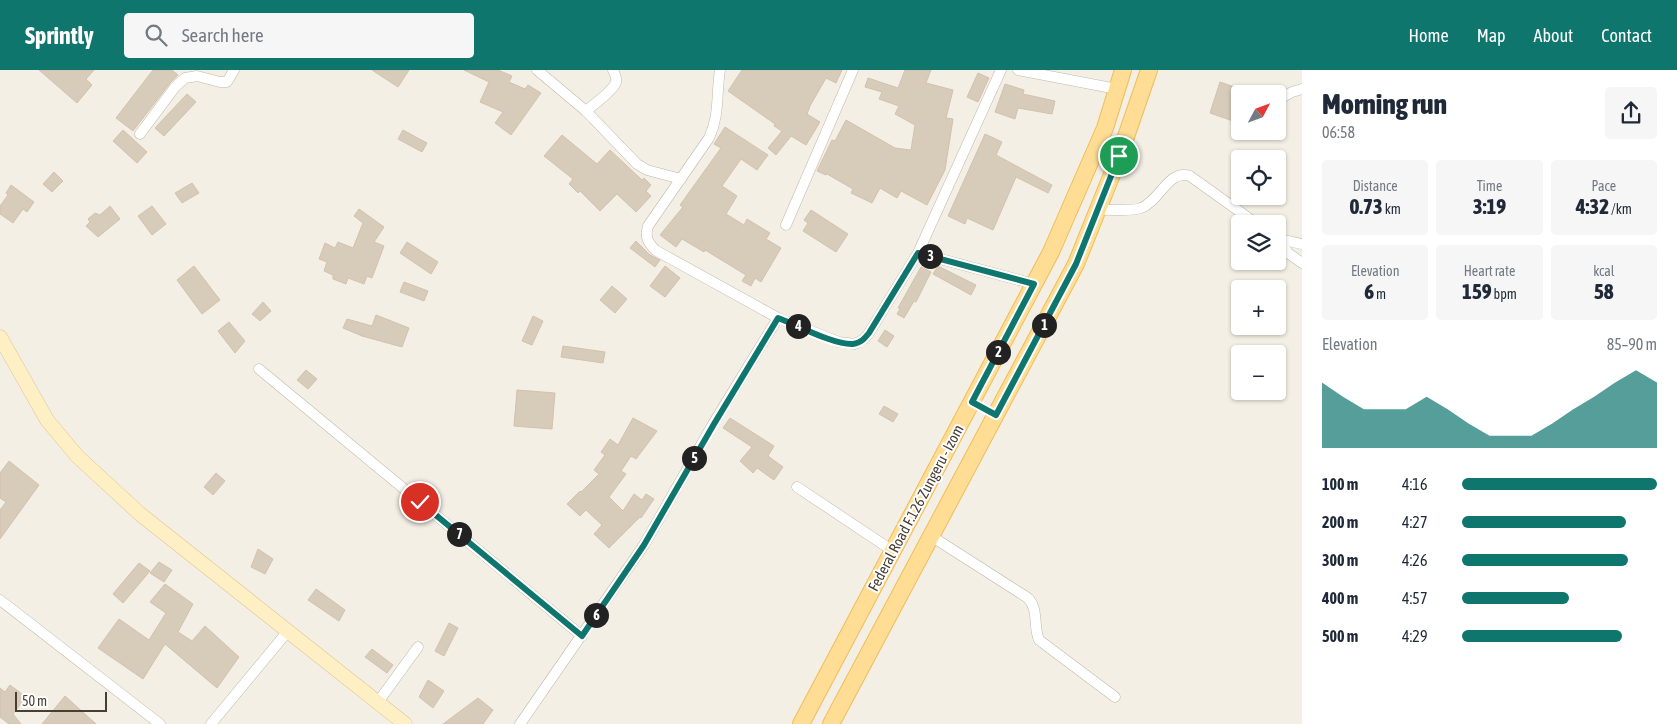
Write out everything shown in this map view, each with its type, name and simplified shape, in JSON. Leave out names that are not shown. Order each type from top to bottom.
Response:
[{"type":"main road","name":"Federal Road F.126 Zungeru - Izom","points":[[801,724],[1051,252],[1105,128],[1123,70]]},
{"type":"main road","name":"Federal Road F.126 Zungeru - Izom","points":[[831,724],[1076,264],[1119,156],[1149,70]]},
{"type":"main road","points":[[972,402],[996,415]]},
{"type":"street","points":[[140,134],[175,87],[185,78],[197,76],[227,82],[234,70]]},
{"type":"street","points":[[537,70],[586,111],[637,164],[647,170],[680,180]]},
{"type":"street","points":[[586,111],[616,83],[613,70]]},
{"type":"street","points":[[720,70],[717,113],[714,126],[709,138],[648,226],[645,235],[648,243],[655,250],[778,318],[840,342],[855,344],[864,340],[869,333],[918,253],[1001,70]]},
{"type":"street","points":[[786,225],[852,70]]},
{"type":"street","points":[[1018,70],[1117,89]]},
{"type":"street","points":[[1286,95],[1302,89]]},
{"type":"street","points":[[1098,210],[1140,209],[1151,203],[1175,176],[1183,174],[1190,176],[1244,215]]},
{"type":"street","points":[[1286,241],[1302,244]]},
{"type":"street","points":[[1286,250],[1302,263]]},
{"type":"street","points":[[918,253],[1034,284]]},
{"type":"street","points":[[520,724],[644,545],[778,318]]},
{"type":"street","points":[[0,337],[47,420],[77,456],[140,514],[405,724]]},
{"type":"street","points":[[259,369],[582,636]]},
{"type":"street","points":[[797,487],[894,551]]},
{"type":"street","points":[[931,536],[1028,598],[1033,604],[1039,640],[1115,697]]},
{"type":"street","points":[[0,600],[160,724]]},
{"type":"street","points":[[211,724],[288,631]]},
{"type":"street","points":[[378,702],[418,647]]},
{"type":"building","points":[[39,70],[94,70],[86,79],[92,85],[77,103]]},
{"type":"building","points":[[153,70],[172,70],[178,75],[133,131],[116,118]]},
{"type":"building","points":[[372,70],[409,70],[398,87]]},
{"type":"building","points":[[464,70],[498,70],[512,76],[509,82],[525,89],[528,85],[541,93],[511,135],[495,123],[503,112],[480,102],[489,82]]},
{"type":"building","points":[[742,70],[842,70],[836,83],[826,78],[810,106],[807,114],[820,122],[806,145],[791,136],[776,155],[768,148],[782,131],[728,91]]},
{"type":"building","points":[[905,70],[931,70],[926,83],[953,90],[946,118],[953,119],[945,170],[927,205],[901,191],[897,198],[880,188],[872,203],[851,193],[853,189],[827,174],[817,171],[832,140],[835,141],[846,120],[895,148],[911,150],[915,125],[895,114],[899,106],[879,99],[882,92],[865,87],[868,78],[898,88]]},
{"type":"building","points":[[978,73],[989,78],[978,102],[967,97]]},
{"type":"building","points":[[1220,82],[1231,86],[1231,120],[1210,113]]},
{"type":"building","points":[[1005,84],[1024,90],[1023,94],[1055,101],[1052,114],[1018,108],[1015,119],[995,112]]},
{"type":"building","points":[[187,94],[196,102],[164,136],[155,128]]},
{"type":"building","points":[[725,127],[768,155],[757,170],[741,159],[722,186],[737,196],[726,214],[744,225],[747,219],[770,233],[766,239],[781,248],[761,282],[755,278],[751,286],[742,281],[746,275],[705,250],[704,252],[682,239],[676,247],[660,235],[683,207],[680,205],[721,148],[714,144]]},
{"type":"building","points":[[123,130],[147,152],[137,163],[113,141]]},
{"type":"building","points":[[403,130],[427,143],[422,152],[398,139]]},
{"type":"building","points":[[985,134],[1002,142],[996,155],[1052,185],[1048,193],[1016,177],[993,230],[967,218],[965,224],[948,216]]},
{"type":"building","points":[[562,135],[597,164],[610,150],[642,180],[644,178],[651,185],[646,191],[651,196],[636,212],[617,194],[600,211],[580,191],[578,193],[569,184],[573,179],[544,156]]},
{"type":"building","points":[[54,172],[63,181],[52,192],[43,184]]},
{"type":"building","points":[[192,183],[199,193],[182,203],[175,193]]},
{"type":"building","points":[[11,185],[34,202],[27,212],[23,209],[13,223],[0,214],[0,206],[8,195],[6,193]]},
{"type":"building","points":[[110,206],[120,219],[98,237],[86,226],[90,222],[88,219],[95,213],[100,215]]},
{"type":"building","points":[[152,206],[166,224],[152,235],[138,216]]},
{"type":"building","points":[[359,209],[384,227],[374,242],[384,246],[372,278],[367,276],[364,284],[348,278],[346,284],[333,279],[333,275],[324,271],[327,262],[319,259],[325,243],[335,248],[338,242],[353,248],[363,223],[354,216]]},
{"type":"building","points":[[811,210],[848,234],[836,252],[803,231],[808,223],[804,220]]},
{"type":"building","points":[[636,241],[650,255],[660,260],[655,267],[630,248]]},
{"type":"building","points":[[407,242],[438,262],[431,274],[400,253]]},
{"type":"building","points":[[194,266],[220,300],[202,314],[177,280]]},
{"type":"building","points":[[665,266],[680,278],[665,297],[650,286]]},
{"type":"building","points":[[938,266],[976,285],[971,295],[933,274]]},
{"type":"building","points":[[921,267],[931,272],[916,302],[914,301],[904,318],[897,314],[900,309],[898,308]]},
{"type":"building","points":[[404,282],[428,291],[424,301],[400,292]]},
{"type":"building","points":[[612,286],[627,299],[615,313],[600,300]]},
{"type":"building","points":[[263,302],[271,311],[260,321],[252,314]]},
{"type":"building","points":[[376,315],[409,328],[402,347],[362,336],[343,328],[347,319],[372,326]]},
{"type":"building","points":[[533,316],[543,321],[532,345],[522,341]]},
{"type":"building","points":[[229,322],[245,341],[235,353],[218,331]]},
{"type":"building","points":[[885,330],[894,336],[887,347],[878,341]]},
{"type":"building","points":[[563,346],[605,352],[603,363],[561,357]]},
{"type":"building","points":[[306,370],[317,379],[308,389],[297,380]]},
{"type":"building","points":[[517,390],[555,393],[552,429],[514,426]]},
{"type":"building","points":[[884,406],[898,414],[893,422],[879,414]]},
{"type":"building","points":[[633,418],[657,431],[636,459],[631,456],[621,471],[626,474],[609,497],[623,511],[634,494],[642,500],[646,494],[654,499],[641,518],[609,548],[594,534],[602,525],[586,510],[580,516],[567,504],[599,474],[594,470],[605,455],[601,452],[610,439],[618,445]]},
{"type":"building","points":[[730,418],[774,446],[768,456],[783,467],[774,480],[757,468],[753,473],[740,461],[752,447],[723,428]]},
{"type":"building","points":[[9,461],[39,485],[0,539],[0,510],[6,502],[0,498],[0,473]]},
{"type":"building","points":[[216,473],[225,481],[213,495],[204,487]]},
{"type":"building","points":[[258,549],[273,559],[265,574],[251,567]]},
{"type":"building","points":[[159,562],[172,570],[164,582],[150,573]]},
{"type":"building","points":[[139,563],[150,571],[123,603],[113,594]]},
{"type":"building","points":[[165,584],[193,604],[178,632],[192,641],[205,626],[239,657],[217,688],[165,644],[143,679],[98,648],[119,619],[149,640],[166,613],[150,602]]},
{"type":"building","points":[[316,589],[345,610],[339,621],[308,600]]},
{"type":"building","points":[[449,623],[458,628],[444,656],[435,651]]},
{"type":"building","points":[[372,649],[393,665],[387,673],[365,657]]},
{"type":"building","points":[[428,680],[444,691],[433,708],[419,697]]},
{"type":"building","points":[[10,685],[26,697],[13,714],[21,724],[9,724],[0,717],[0,688],[5,692]]},
{"type":"building","points":[[65,696],[96,724],[42,724]]},
{"type":"building","points":[[478,698],[493,710],[483,724],[443,724]]},
{"type":"route","points":[[420,502],[582,636],[644,545],[778,318],[840,342],[855,344],[864,340],[918,253],[1034,284],[972,402],[996,415],[1076,264],[1119,156]]}]
